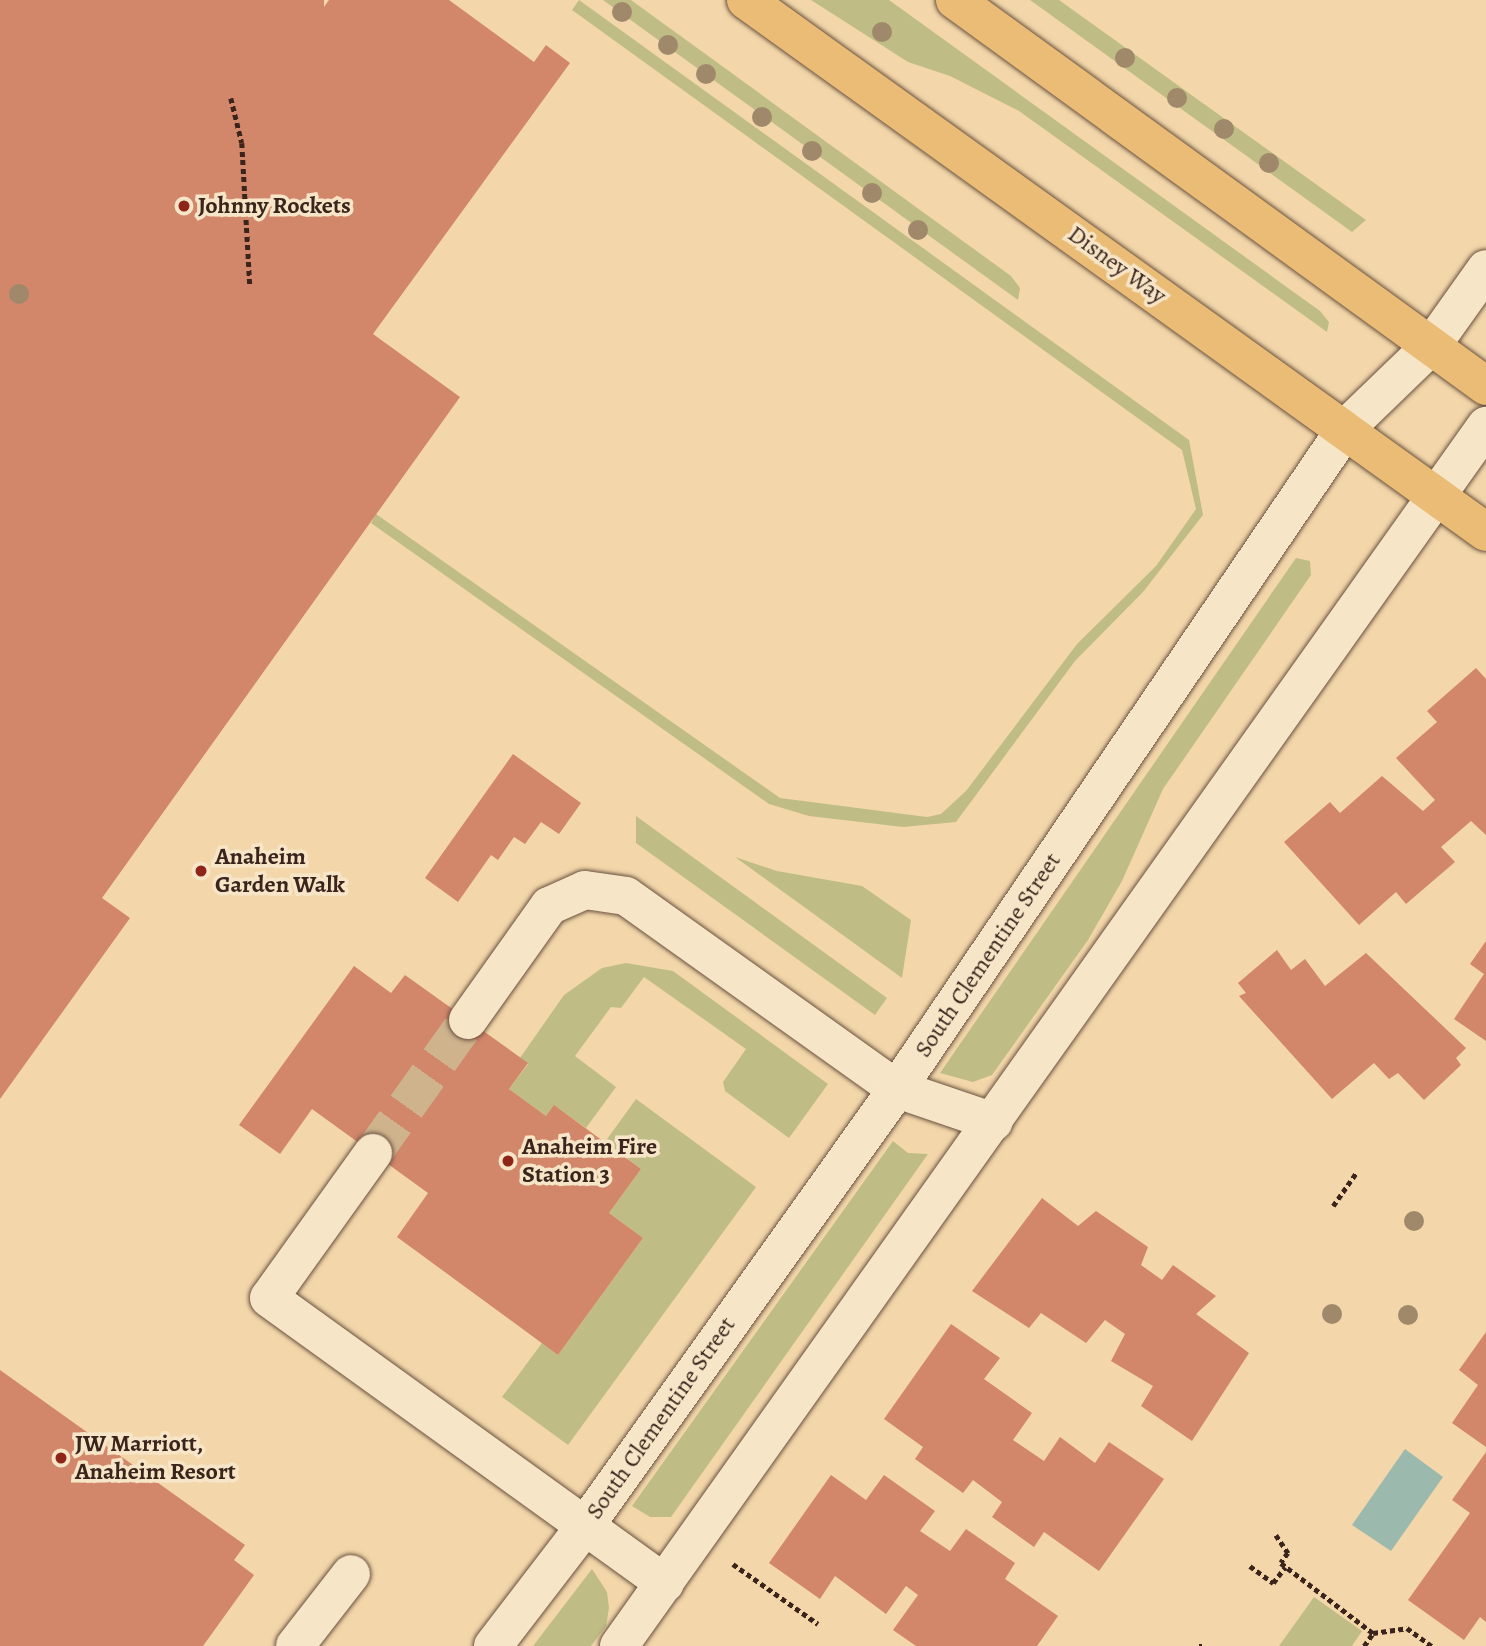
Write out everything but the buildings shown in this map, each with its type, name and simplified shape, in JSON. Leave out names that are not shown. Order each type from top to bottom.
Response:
[{"type":"main road","name":"Disney Way","points":[[746,0],[1346,428],[1486,532]]},
{"type":"main road","points":[[955,0],[1486,386]]},
{"type":"street","name":"South Clementine Street","points":[[493,1646],[585,1526],[897,1089],[1346,428],[1432,345],[1486,269]]},
{"type":"street","points":[[619,1646],[994,1122],[1486,426]]},
{"type":"street","points":[[468,1020],[550,906],[585,890],[626,896],[897,1089],[994,1122]]},
{"type":"street","points":[[373,1153],[269,1298],[665,1584]]},
{"type":"street","points":[[295,1646],[351,1574]]},
{"type":"path","points":[[231,97],[242,143],[250,286]]},
{"type":"path","points":[[1333,1206],[1356,1173]]},
{"type":"path","points":[[1276,1535],[1288,1553],[1281,1563],[1373,1633],[1407,1628],[1432,1646]]},
{"type":"path","points":[[732,1563],[818,1624]]},
{"type":"path","points":[[1250,1566],[1273,1583],[1285,1567]]},
{"type":"path","points":[[1364,1646],[1373,1633]]},
{"type":"shaded area","points":[[579,0],[1189,440],[1203,515],[1143,592],[1075,661],[956,822],[903,827],[809,816],[769,804],[371,523],[376,514],[780,798],[927,817],[941,814],[966,791],[1077,644],[1156,566],[1196,509],[1182,450],[572,10]]},
{"type":"shaded area","points":[[603,0],[631,0],[1011,276],[1020,288],[1018,300]]},
{"type":"shaded area","points":[[811,0],[889,0],[1320,311],[1329,322],[1327,332],[1019,111],[950,76],[908,62]]},
{"type":"shaded area","points":[[1030,0],[1059,0],[1366,220],[1352,232]]},
{"type":"shaded area","points":[[1296,558],[1310,561],[1311,575],[1163,789],[1122,881],[1088,940],[992,1075],[973,1082],[940,1073]]},
{"type":"shaded area","points":[[636,816],[887,998],[875,1015],[636,843]]},
{"type":"shaded area","points":[[735,857],[777,871],[862,886],[911,920],[902,978]]},
{"type":"shaded area","points":[[626,963],[673,971],[828,1084],[789,1138],[725,1091],[723,1082],[746,1049],[644,977],[621,1008],[611,1007],[575,1056],[616,1087],[586,1128],[555,1106],[546,1116],[509,1089],[528,1064],[520,1058],[564,995],[602,968]]},
{"type":"shaded area","points":[[636,1099],[756,1187],[568,1445],[502,1397],[542,1343],[558,1355],[643,1238],[609,1213],[641,1169],[605,1142]]},
{"type":"shaded area","points":[[893,1141],[908,1153],[928,1154],[671,1517],[650,1517],[632,1506]]},
{"type":"shaded area","points":[[1405,1449],[1443,1477],[1391,1551],[1352,1525]]},
{"type":"shaded area","points":[[592,1569],[607,1592],[609,1608],[606,1626],[591,1646],[533,1646]]},
{"type":"shaded area","points":[[1314,1597],[1362,1631],[1352,1646],[1279,1646]]},
{"type":"tunnel","points":[[373,1153],[468,1020]]},
{"type":"place","name":"Johnny Rockets","points":[[184,206]]},
{"type":"place","name":"Anaheim Garden Walk","points":[[201,871]]},
{"type":"place","name":"Anaheim Fire Station 3","points":[[508,1161]]},
{"type":"place","name":"JW Marriott, Anaheim Resort","points":[[61,1458]]}]
